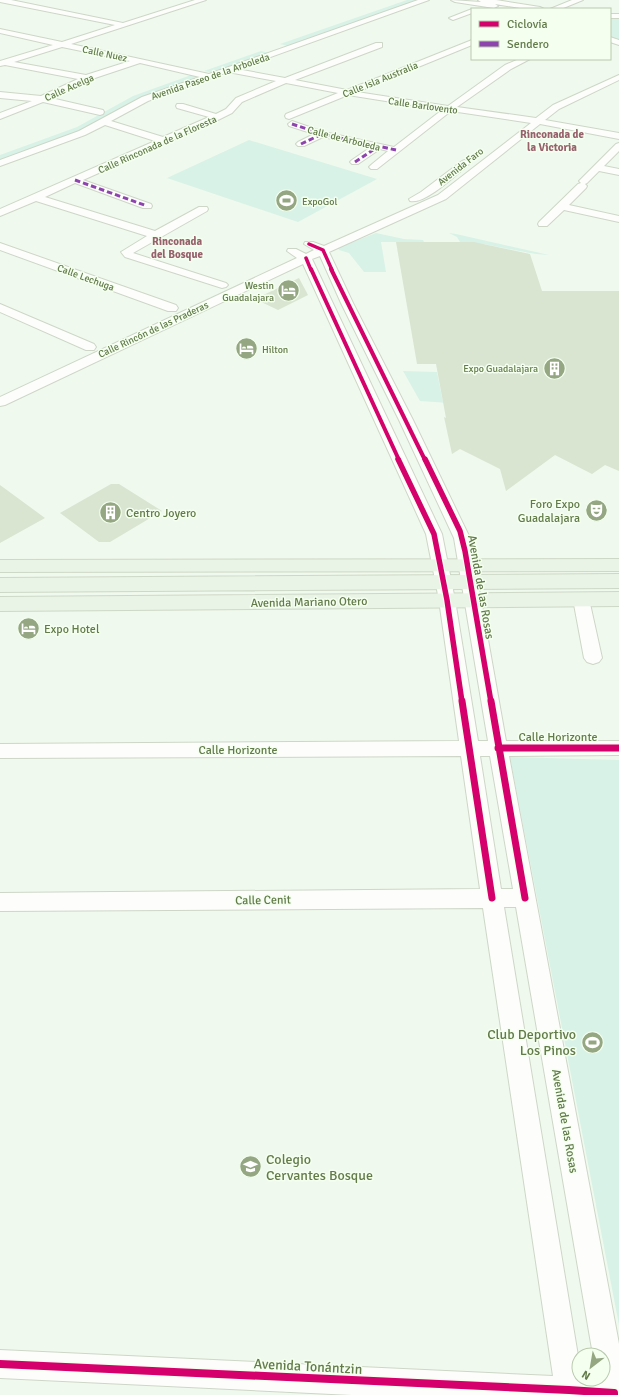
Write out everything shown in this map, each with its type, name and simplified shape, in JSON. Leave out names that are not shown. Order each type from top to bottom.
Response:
[{"type":"main road","name":"Avenida Mariano Otero","points":[[0,604],[234,603],[444,583],[470,582],[619,565]]},
{"type":"main road","name":"Avenida Mariano Otero","points":[[0,566],[444,583]]},
{"type":"main road","points":[[0,579],[75,585]]},
{"type":"main road","name":"Avenida Mariano Otero","points":[[0,585],[619,581]]},
{"type":"main road","name":"Avenida Mariano Otero","points":[[470,582],[581,599],[619,599]]},
{"type":"main road","points":[[0,600],[22,603]]},
{"type":"street","points":[[0,0],[122,24]]},
{"type":"street","points":[[2,63],[202,0]]},
{"type":"street","name":"Avenida Paseo de la Arboleda","points":[[179,78],[403,0]]},
{"type":"street","name":"Avenida Paseo de la Arboleda","points":[[0,163],[82,133],[145,98],[425,0]]},
{"type":"street","points":[[455,0],[485,3],[507,8]]},
{"type":"street","points":[[557,8],[579,0]]},
{"type":"street","points":[[485,3],[499,1],[535,8]]},
{"type":"street","points":[[171,3],[185,5]]},
{"type":"street","points":[[453,18],[471,11]]},
{"type":"street","name":"Calle Nuez","points":[[0,31],[210,76]]},
{"type":"street","name":"Calle Isla Australia","points":[[290,120],[345,92],[471,42]]},
{"type":"street","name":"Calle Rinconada de la Floresta","points":[[0,213],[218,117],[229,110],[239,100],[284,81],[379,45]]},
{"type":"street","name":"Calle Acelga","points":[[0,116],[32,104],[86,78],[139,60]]},
{"type":"street","points":[[374,168],[450,108],[508,67],[524,60]]},
{"type":"street","points":[[2,63],[86,78]]},
{"type":"street","name":"Calle Barlovento","points":[[228,70],[345,92],[538,120],[619,136]]},
{"type":"street","name":"Avenida Faro","points":[[306,258],[442,197],[556,107],[619,77]]},
{"type":"street","points":[[0,95],[42,99],[97,114],[32,104],[0,101]]},
{"type":"street","points":[[180,106],[218,117]]},
{"type":"street","points":[[510,128],[531,111]]},
{"type":"street","name":"Calle de Arboleda","points":[[290,120],[322,134],[396,150]]},
{"type":"street","points":[[104,122],[165,141]]},
{"type":"street","points":[[300,144],[322,134]]},
{"type":"street","points":[[355,162],[380,146]]},
{"type":"street","points":[[543,224],[619,146]]},
{"type":"street","name":"Avenida Faro","points":[[378,216],[425,194],[474,156]]},
{"type":"street","points":[[597,168],[619,172]]},
{"type":"street","points":[[75,180],[147,206]]},
{"type":"street","points":[[35,197],[156,235]]},
{"type":"street","points":[[561,206],[619,219]]},
{"type":"street","points":[[203,209],[126,252],[128,255],[222,285]]},
{"type":"street","points":[[292,251],[323,238]]},
{"type":"street","points":[[309,244],[323,250]]},
{"type":"street","name":"Calle Lechuga","points":[[0,246],[183,303]]},
{"type":"street","name":"Avenida de las Rosas","points":[[323,250],[347,303],[460,531],[614,1394]]},
{"type":"street","points":[[292,251],[306,258],[434,534],[444,583],[569,1393]]},
{"type":"street","name":"Calle Rincón de las Praderas","points":[[154,316],[292,251]]},
{"type":"street","name":"Calle Rincón de las Praderas","points":[[2,396],[306,258]]},
{"type":"street","points":[[317,284],[332,296],[347,303]]},
{"type":"street","points":[[0,308],[90,347]]},
{"type":"street","name":"Calle Rincón de las Praderas","points":[[2,396],[116,334]]},
{"type":"street","points":[[581,599],[593,658]]},
{"type":"street","name":"Calle Horizonte","points":[[0,751],[619,748]]},
{"type":"street","name":"Calle Cenit","points":[[0,902],[525,898]]},
{"type":"street","name":"Avenida Tonántzin","points":[[0,1364],[614,1394]]},
{"type":"green space","points":[[407,0],[420,0],[288,46],[280,44]]},
{"type":"green space","points":[[611,17],[619,17],[619,41],[611,37]]},
{"type":"green space","points":[[261,51],[270,53],[214,73],[204,71]]},
{"type":"green space","points":[[194,74],[203,76],[142,98],[82,131],[0,161],[0,155],[77,127],[133,96]]},
{"type":"green space","name":"ExpoGol","points":[[249,140],[377,179],[298,222],[167,178]]},
{"type":"green space","points":[[376,233],[404,239],[423,240],[424,242],[381,242],[386,272],[364,272],[349,253],[339,250],[338,248]]},
{"type":"green space","points":[[449,233],[549,255],[527,253],[482,244],[460,242],[457,237]]},
{"type":"green space","points":[[403,371],[437,372],[443,402],[482,402],[478,405],[420,401]]},
{"type":"green space","name":"Club Deportivo Los Pinos","points":[[510,757],[619,760],[619,1325]]},
{"type":"building","name":"Expo Guadalajara","points":[[396,242],[474,242],[530,254],[542,291],[619,291],[619,471],[605,465],[592,474],[555,455],[506,491],[500,469],[460,449],[452,454],[444,417],[446,418],[436,364],[417,364]]},
{"type":"building","name":"Westin Guadalajara","points":[[299,278],[308,295],[278,310],[255,299]]},
{"type":"building","name":"Centro Joyero","points":[[111,484],[119,484],[162,511],[110,542],[99,542],[60,513]]},
{"type":"building","points":[[0,485],[45,518],[0,543]]},
{"type":"marked path","points":[[292,124],[322,134],[396,150]]},
{"type":"marked path","points":[[301,144],[322,134]]},
{"type":"marked path","points":[[355,162],[379,146]]},
{"type":"marked path","points":[[75,180],[147,206]]},
{"type":"cycle path","points":[[309,244],[323,250],[347,303],[460,531],[465,551],[525,898]]},
{"type":"cycle path","points":[[306,258],[434,534],[447,600],[492,898]]},
{"type":"cycle path","points":[[498,748],[619,748]]},
{"type":"cycle path","points":[[0,1364],[569,1390],[614,1393],[614,1395]]},
{"type":"place","name":"ExpoGol","points":[[286,201]]},
{"type":"place","name":"Westin Guadalajara","points":[[289,291]]},
{"type":"place","name":"Hilton","points":[[247,349]]},
{"type":"place","name":"Expo Guadalajara","points":[[554,368]]},
{"type":"place","name":"Foro Expo Guadalajara","points":[[596,511]]},
{"type":"place","name":"Centro Joyero","points":[[110,513]]},
{"type":"place","name":"Expo Hotel","points":[[28,629]]},
{"type":"place","name":"Club Deportivo Los Pinos","points":[[592,1042]]},
{"type":"place","name":"Colegio Cervantes Bosque","points":[[251,1167]]},
{"type":"district","name":"Rinconada de la Victoria","points":[[552,140]]},
{"type":"district","name":"Rinconada del Bosque","points":[[177,247]]}]
